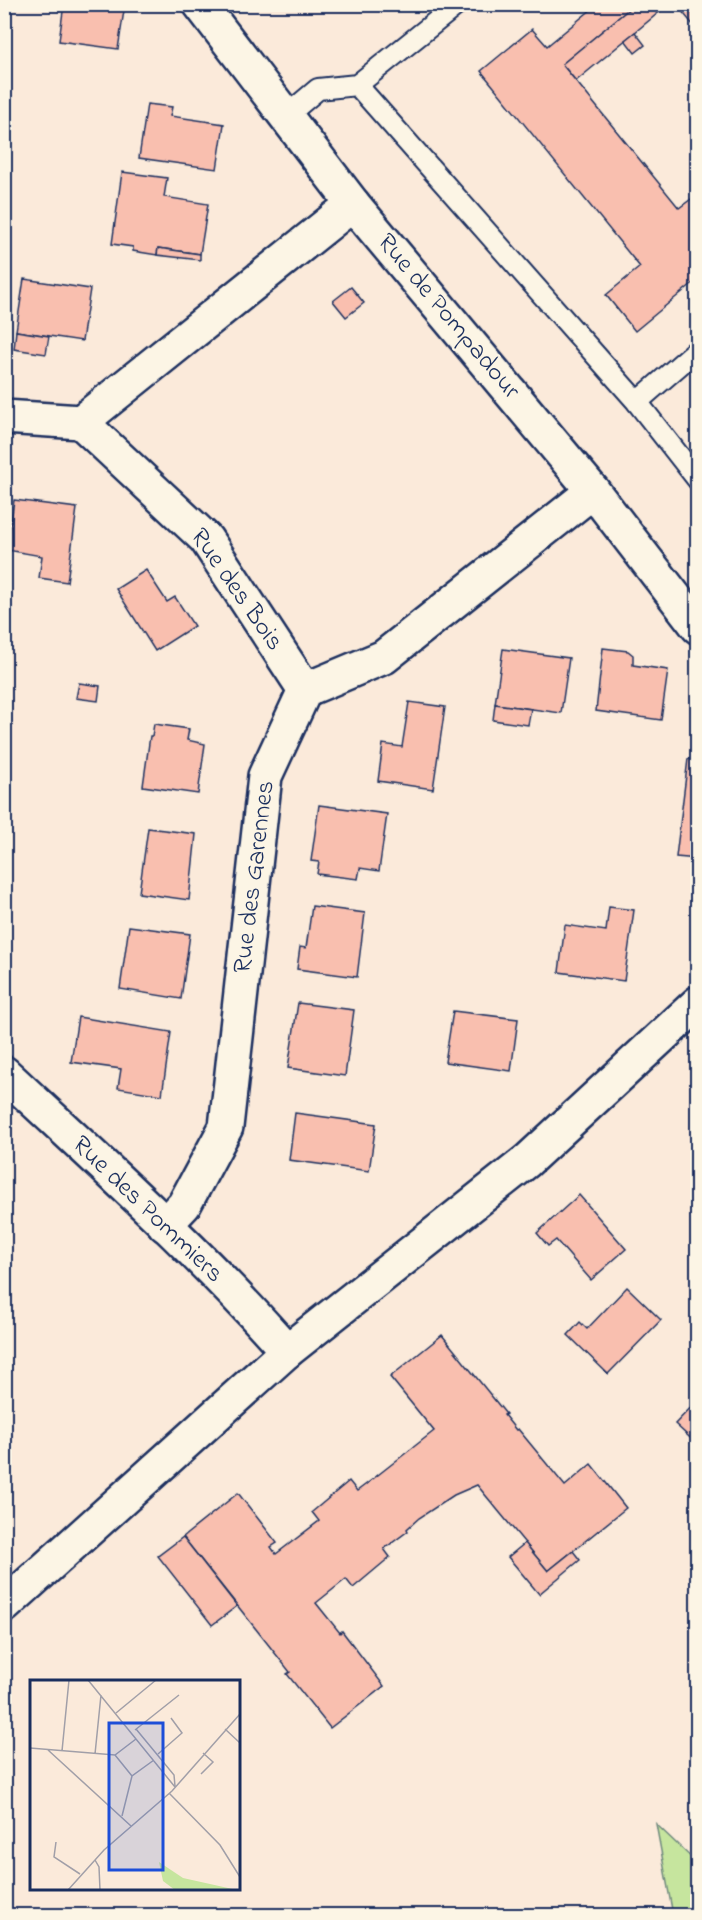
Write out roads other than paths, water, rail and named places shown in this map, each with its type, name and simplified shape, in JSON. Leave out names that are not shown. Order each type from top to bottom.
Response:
[{"type":"street","name":"Rue de Pompadour","points":[[201,4],[353,204],[593,491],[698,627]]},
{"type":"street","points":[[4,417],[81,423],[353,204]]},
{"type":"street","name":"Rue des Bois","points":[[81,423],[206,539],[305,690]]},
{"type":"street","points":[[305,690],[384,657],[593,491]]},
{"type":"street","name":"Rue des Garennes","points":[[165,1225],[184,1205],[226,1127],[265,776],[305,690]]},
{"type":"street","points":[[4,1606],[287,1351],[527,1161],[698,1002]]},
{"type":"street","name":"Rue des Pommiers","points":[[4,1073],[165,1225],[265,1325],[287,1351]]},
{"type":"lane","points":[[286,116],[318,89],[357,85],[458,4]]},
{"type":"lane","points":[[357,85],[637,402],[698,480]]},
{"type":"lane","points":[[637,402],[698,349]]}]
